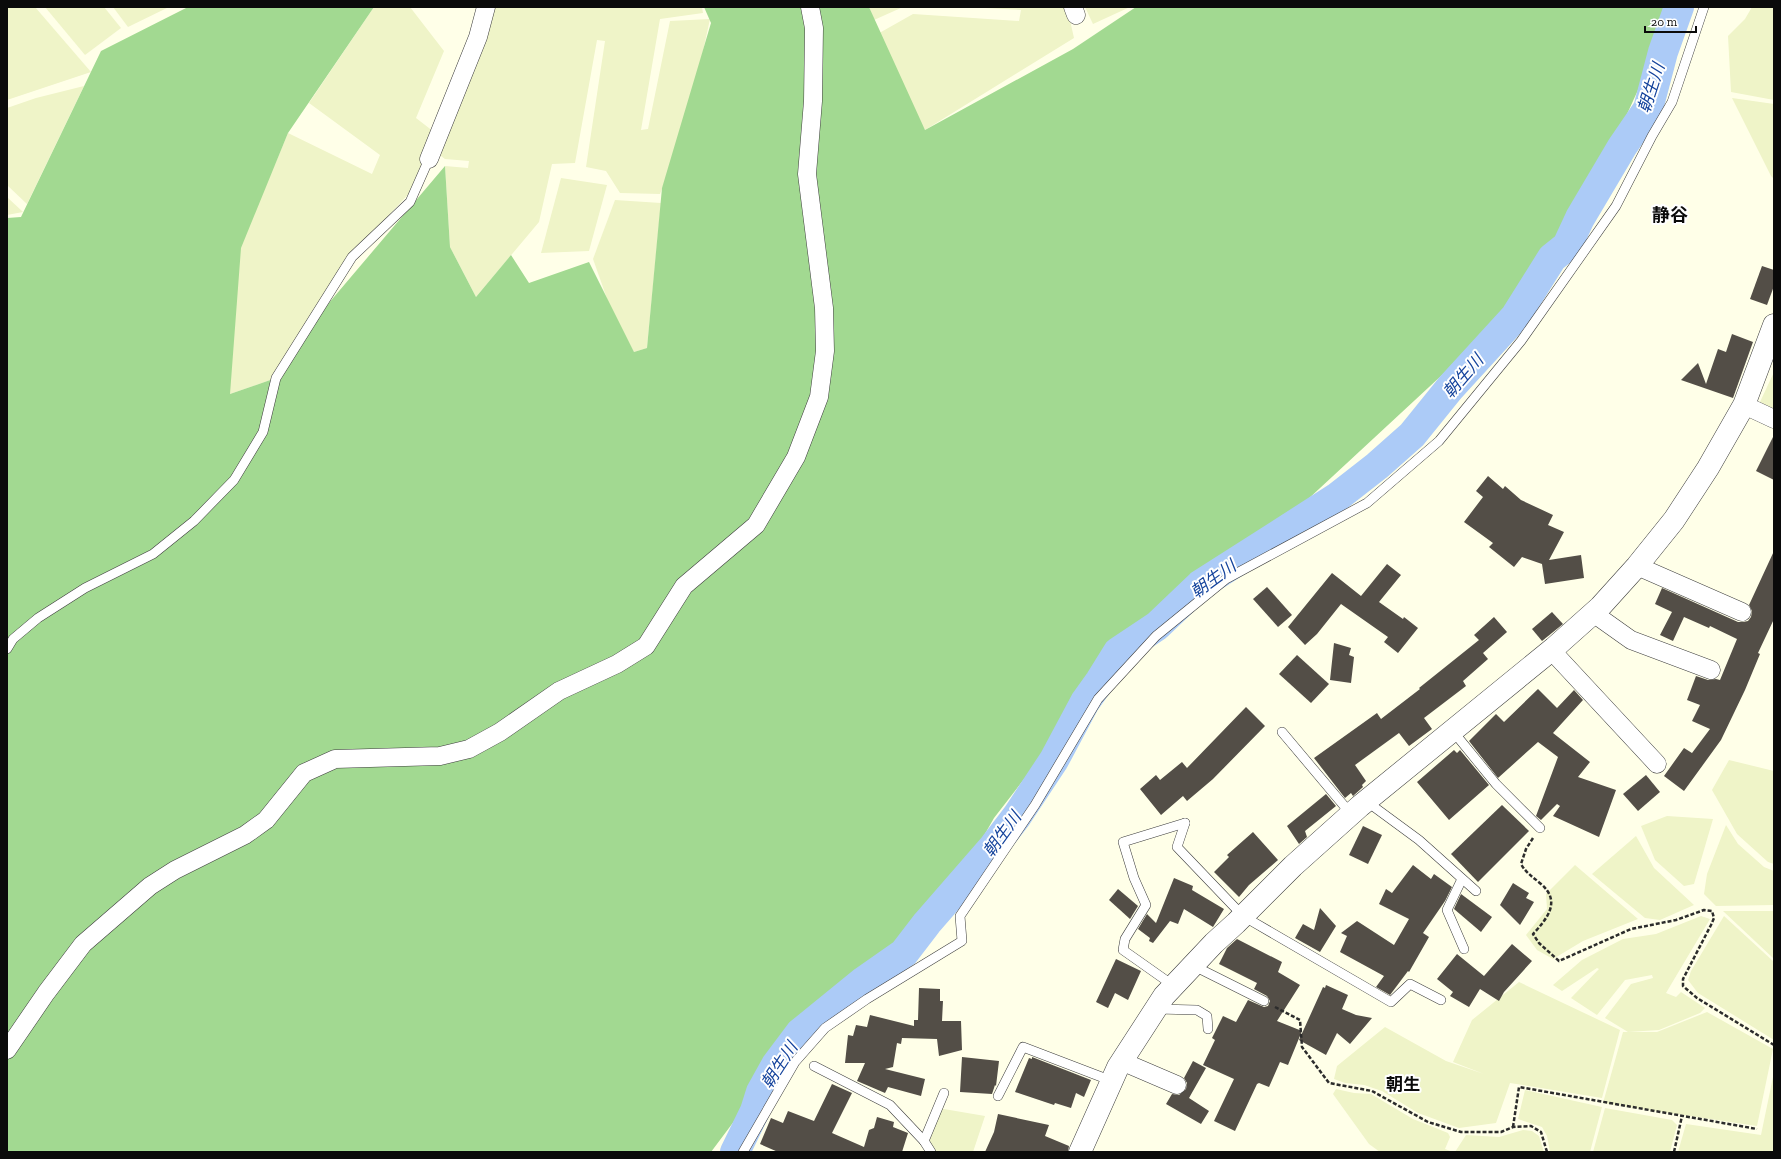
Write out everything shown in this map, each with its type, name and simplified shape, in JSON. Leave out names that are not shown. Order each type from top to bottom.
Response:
[{"type":"street","points":[[429,159],[478,37],[486,7]]},
{"type":"street","points":[[7,1050],[46,993],[83,944],[150,886],[175,870],[245,836],[266,820],[304,774],[336,759],[440,756],[469,749],[500,732],[559,691],[617,664],[646,646],[684,586],[756,525],[796,457],[819,397],[825,351],[824,308],[807,174],[813,101],[814,28],[810,7]]},
{"type":"street","points":[[1080,1152],[1121,1062],[1164,996],[1194,966],[1214,943],[1293,866],[1358,808],[1551,650],[1593,613],[1637,566],[1674,520],[1708,468],[1744,406],[1774,325]]},
{"type":"street","points":[[1744,406],[1774,419]]},
{"type":"street","points":[[1637,566],[1742,612]]},
{"type":"street","points":[[1593,613],[1631,640],[1711,670]]},
{"type":"street","points":[[1551,650],[1657,764]]},
{"type":"street","points":[[1121,1062],[1178,1085]]},
{"type":"lane","points":[[744,1152],[795,1062],[825,1028],[867,999],[962,941],[960,916],[1035,805],[1098,699],[1156,636],[1226,579],[1367,503],[1444,435],[1521,341],[1616,206],[1652,136],[1672,102],[1704,7]]},
{"type":"lane","points":[[7,649],[12,639],[38,618],[85,588],[153,554],[194,521],[234,480],[263,432],[276,378],[352,257],[410,202],[429,159]]},
{"type":"lane","points":[[1452,730],[1496,784],[1540,828]]},
{"type":"lane","points":[[1282,732],[1358,808],[1419,840],[1476,891]]},
{"type":"lane","points":[[1174,986],[1122,950],[1125,939],[1146,905],[1134,878],[1123,842],[1185,823],[1177,847],[1243,916],[1391,1002],[1410,984],[1441,1000]]},
{"type":"lane","points":[[1462,879],[1447,910],[1464,949]]},
{"type":"lane","points":[[1194,966],[1264,1001]]},
{"type":"lane","points":[[1156,1009],[1197,1010],[1207,1016],[1208,1029]]},
{"type":"lane","points":[[998,1096],[1023,1047],[1112,1081]]},
{"type":"lane","points":[[814,1066],[890,1105],[924,1141],[931,1152]]},
{"type":"lane","points":[[924,1141],[944,1093]]},
{"type":"path","points":[[1540,828],[1526,849],[1521,864],[1525,871],[1543,885],[1551,895],[1552,908],[1544,921],[1533,934],[1551,955],[1559,961],[1632,929],[1676,920],[1704,910],[1712,911],[1714,918],[1683,979],[1683,986],[1697,998],[1774,1045]]},
{"type":"path","points":[[1264,1001],[1300,1020],[1302,1047],[1329,1083],[1372,1092],[1428,1122],[1461,1132],[1501,1132],[1513,1127],[1531,1126],[1541,1132],[1547,1152]]},
{"type":"path","points":[[1513,1127],[1519,1087],[1757,1129]]},
{"type":"path","points":[[1674,1152],[1682,1116]]},
{"type":"green space","points":[[7,7],[35,7],[91,72],[7,100]]},
{"type":"green space","points":[[45,7],[104,7],[121,28],[85,55]]},
{"type":"green space","points":[[113,7],[169,7],[128,27]]},
{"type":"green space","points":[[188,7],[374,7],[288,133],[241,248],[230,394],[276,378],[306,330],[445,166],[450,247],[476,297],[511,255],[529,283],[589,262],[634,352],[647,348],[662,188],[711,23],[704,7],[869,7],[925,130],[1073,49],[1136,7],[1667,7],[1638,90],[1567,246],[1442,375],[1251,552],[1200,585],[1100,681],[994,818],[932,927],[825,1000],[711,1152],[7,1152],[7,218],[21,217],[101,51]]},
{"type":"green space","points":[[374,7],[410,7],[444,51],[416,118],[438,135],[485,7],[702,7],[703,13],[660,19],[641,130],[648,129],[670,21],[710,19],[688,120],[660,194],[620,193],[606,171],[586,167],[605,41],[597,40],[575,163],[552,164],[539,222],[476,297],[450,247],[445,166],[468,168],[469,161],[445,159],[433,150],[418,184],[356,250],[276,378],[230,394],[230,254],[276,162],[288,133],[372,174],[380,155],[309,103]]},
{"type":"green space","points":[[869,7],[903,7],[874,20]]},
{"type":"green space","points":[[966,7],[1067,7],[1074,38],[925,130],[874,36],[913,14],[1019,21],[1021,10]]},
{"type":"green space","points":[[1085,7],[1130,7],[1093,24]]},
{"type":"green space","points":[[1752,7],[1774,7],[1774,100],[1731,92],[1728,36],[1745,19]]},
{"type":"green space","points":[[84,86],[27,204],[7,185],[7,108],[36,98]]},
{"type":"green space","points":[[1732,98],[1774,104],[1774,179],[1771,176]]},
{"type":"green space","points":[[561,178],[607,185],[589,251],[541,253]]},
{"type":"green space","points":[[7,197],[23,212],[7,215]]},
{"type":"green space","points":[[615,200],[661,203],[647,348],[634,352],[611,310],[593,259]]},
{"type":"green space","points":[[1774,372],[1774,409],[1760,402]]},
{"type":"green space","points":[[1729,760],[1774,771],[1774,864],[1768,862],[1737,834],[1712,790]]},
{"type":"green space","points":[[1667,816],[1713,819],[1694,884],[1684,886],[1655,860],[1641,826]]},
{"type":"green space","points":[[1726,825],[1738,844],[1764,867],[1774,871],[1774,905],[1716,906],[1704,894],[1707,874]]},
{"type":"green space","points":[[1636,836],[1654,868],[1694,905],[1660,920],[1645,918],[1592,874]]},
{"type":"green space","points":[[1575,865],[1638,919],[1583,941],[1553,959],[1537,950],[1526,935],[1547,909],[1546,894]]},
{"type":"green space","points":[[1723,911],[1774,911],[1774,959],[1773,958]]},
{"type":"green space","points":[[1701,916],[1710,919],[1666,993],[1676,997],[1681,992],[1705,1008],[1700,1013],[1659,1030],[1628,1032],[1605,1018],[1631,984],[1653,978],[1652,975],[1625,980],[1597,1015],[1571,998],[1599,969],[1597,968],[1562,991],[1553,985],[1582,960],[1623,939],[1656,934]]},
{"type":"green space","points":[[1724,916],[1774,962],[1774,1040],[1698,993],[1688,980],[1691,971]]},
{"type":"green space","points":[[1519,982],[1620,1030],[1602,1098],[1510,1083],[1496,1123],[1459,1128],[1418,1113],[1382,1091],[1364,1085],[1345,1083],[1334,1079],[1337,1066],[1385,1027],[1446,1061],[1484,1074],[1453,1062],[1472,1020]]},
{"type":"green space","points":[[1707,1012],[1773,1049],[1757,1126],[1603,1103],[1623,1032],[1657,1032]]},
{"type":"green space","points":[[1774,1072],[1774,1152],[1678,1152],[1686,1124],[1761,1135]]},
{"type":"green space","points":[[1336,1089],[1354,1093],[1371,1094],[1413,1119],[1448,1133],[1450,1137],[1445,1149],[1453,1152],[1380,1152],[1369,1144],[1333,1094]]},
{"type":"green space","points":[[1525,1090],[1602,1107],[1590,1152],[1550,1152],[1547,1136],[1542,1127],[1518,1119]]},
{"type":"green space","points":[[938,1108],[985,1116],[973,1152],[931,1152],[926,1147]]},
{"type":"green space","points":[[1605,1108],[1672,1120],[1677,1125],[1670,1152],[1593,1152]]},
{"type":"green space","points":[[1523,1130],[1532,1131],[1539,1136],[1544,1152],[1455,1152],[1466,1135],[1499,1137]]},
{"type":"building","points":[[1762,266],[1774,270],[1774,286],[1767,305],[1750,299]]},
{"type":"building","points":[[1732,334],[1753,342],[1733,398],[1681,380],[1698,363],[1706,384],[1718,349],[1726,352]]},
{"type":"building","points":[[1774,435],[1774,480],[1756,471]]},
{"type":"building","points":[[1488,476],[1503,489],[1505,486],[1521,500],[1553,515],[1548,525],[1564,532],[1549,560],[1581,555],[1584,578],[1545,584],[1542,564],[1522,557],[1514,567],[1489,547],[1493,543],[1464,522],[1483,497],[1476,491]]},
{"type":"building","points":[[1774,551],[1774,619],[1758,653],[1760,654],[1745,690],[1721,740],[1684,791],[1664,776],[1684,748],[1692,753],[1710,729],[1692,721],[1700,705],[1687,700],[1696,676],[1708,680],[1720,680],[1737,639],[1710,626],[1709,628],[1684,617],[1673,641],[1660,635],[1672,612],[1655,604],[1662,588],[1738,622],[1748,621],[1751,617],[1752,611],[1749,605]]},
{"type":"building","points":[[1387,564],[1401,575],[1379,602],[1403,619],[1404,617],[1418,628],[1398,653],[1384,642],[1388,637],[1341,604],[1317,634],[1305,645],[1288,627],[1332,573],[1361,596]]},
{"type":"building","points":[[1267,587],[1292,615],[1278,627],[1253,599]]},
{"type":"building","points":[[1552,612],[1563,624],[1542,641],[1532,629]]},
{"type":"building","points":[[1494,617],[1507,632],[1483,653],[1488,659],[1463,681],[1466,686],[1424,718],[1432,729],[1409,746],[1399,733],[1355,765],[1366,781],[1362,785],[1363,787],[1353,796],[1351,793],[1345,798],[1314,758],[1377,713],[1381,719],[1420,689],[1419,688],[1479,640],[1474,635]]},
{"type":"building","points":[[1334,643],[1351,648],[1349,655],[1354,657],[1351,683],[1330,680]]},
{"type":"building","points":[[1297,655],[1329,684],[1311,703],[1279,674]]},
{"type":"building","points":[[1538,689],[1557,708],[1574,690],[1583,700],[1553,733],[1590,762],[1578,777],[1616,790],[1599,837],[1553,816],[1560,806],[1557,804],[1541,820],[1536,816],[1558,757],[1538,742],[1498,778],[1469,741],[1496,714],[1504,722]]},
{"type":"building","points":[[1246,707],[1265,726],[1213,779],[1187,801],[1183,796],[1161,815],[1140,789],[1156,775],[1160,780],[1182,762],[1187,768]]},
{"type":"building","points":[[1454,750],[1457,753],[1460,750],[1489,785],[1449,820],[1417,782]]},
{"type":"building","points":[[1646,775],[1660,792],[1638,811],[1623,794]]},
{"type":"building","points":[[1326,794],[1336,806],[1305,831],[1307,837],[1299,844],[1287,826]]},
{"type":"building","points":[[1502,805],[1529,831],[1478,882],[1451,854]]},
{"type":"building","points":[[1363,826],[1382,835],[1368,864],[1349,855]]},
{"type":"building","points":[[1253,832],[1278,860],[1249,885],[1239,897],[1214,872],[1229,857],[1227,855]]},
{"type":"building","points":[[1413,865],[1431,879],[1434,874],[1452,887],[1445,901],[1423,933],[1429,937],[1409,972],[1408,971],[1390,995],[1376,987],[1384,976],[1340,952],[1347,936],[1341,933],[1357,921],[1394,945],[1409,919],[1379,904],[1386,889],[1392,893]]},
{"type":"building","points":[[1174,878],[1193,886],[1192,890],[1224,909],[1213,927],[1184,909],[1178,924],[1170,921],[1153,943],[1149,941],[1150,938],[1138,929],[1147,914],[1156,923]]},
{"type":"building","points":[[1513,883],[1529,893],[1526,898],[1534,902],[1520,925],[1500,905]]},
{"type":"building","points":[[1118,889],[1138,906],[1130,919],[1109,900]]},
{"type":"building","points":[[1461,894],[1492,917],[1481,932],[1454,909]]},
{"type":"building","points":[[1320,908],[1336,926],[1320,952],[1295,938],[1303,924],[1314,930]]},
{"type":"building","points":[[1237,939],[1282,962],[1278,972],[1300,985],[1277,1021],[1302,1031],[1288,1065],[1280,1062],[1269,1087],[1259,1083],[1257,1084],[1235,1131],[1214,1121],[1234,1079],[1203,1065],[1215,1040],[1212,1038],[1223,1016],[1236,1022],[1248,1000],[1264,1007],[1268,1006],[1270,1001],[1267,996],[1254,989],[1257,983],[1219,964],[1227,948]]},
{"type":"building","points":[[1512,944],[1532,961],[1504,992],[1499,1001],[1480,989],[1469,1007],[1450,996],[1453,992],[1437,979],[1457,954],[1484,976]]},
{"type":"building","points":[[1116,959],[1141,971],[1128,1000],[1115,993],[1108,1008],[1096,1002]]},
{"type":"building","points":[[1326,985],[1348,995],[1342,1009],[1356,1015],[1372,1018],[1350,1044],[1337,1033],[1326,1055],[1299,1040],[1323,987],[1325,988]]},
{"type":"building","points":[[919,988],[940,989],[940,1001],[943,1001],[942,1021],[961,1021],[962,1050],[939,1056],[937,1039],[902,1038],[901,1044],[897,1043],[893,1067],[885,1069],[925,1079],[921,1096],[888,1087],[885,1093],[857,1081],[865,1063],[845,1063],[848,1035],[853,1036],[856,1025],[867,1027],[870,1015],[914,1026],[914,1020],[918,1020]]},
{"type":"building","points":[[962,1057],[999,1061],[996,1086],[995,1085],[992,1094],[960,1092]]},
{"type":"building","points":[[1032,1057],[1091,1080],[1084,1097],[1076,1093],[1071,1108],[1055,1103],[1054,1105],[1015,1092],[1029,1058],[1032,1059]]},
{"type":"building","points":[[1193,1061],[1206,1068],[1189,1098],[1209,1111],[1201,1124],[1166,1104],[1172,1094],[1179,1095],[1186,1089],[1187,1083],[1184,1078]]},
{"type":"building","points":[[832,1084],[852,1093],[832,1133],[864,1147],[869,1130],[874,1128],[877,1117],[894,1122],[893,1127],[908,1133],[902,1152],[778,1152],[760,1144],[771,1118],[783,1123],[788,1111],[814,1121]]},
{"type":"building","points":[[998,1114],[1049,1125],[1045,1136],[1069,1146],[1068,1152],[985,1152],[994,1132]]},
{"type":"waterway","name":"朝生川","points":[[735,1152],[755,1111],[761,1092],[776,1065],[800,1033],[864,981],[904,953],[927,923],[994,846],[1017,816],[1054,760],[1085,702],[1118,652],[1157,626],[1200,585],[1336,498],[1377,466],[1412,435],[1450,388],[1515,317],[1552,258],[1567,246],[1580,218],[1622,147],[1648,109],[1663,52],[1679,7]]},
{"type":"district","name":"静谷","points":[[1670,215]]},
{"type":"district","name":"朝生","points":[[1403,1084]]}]
